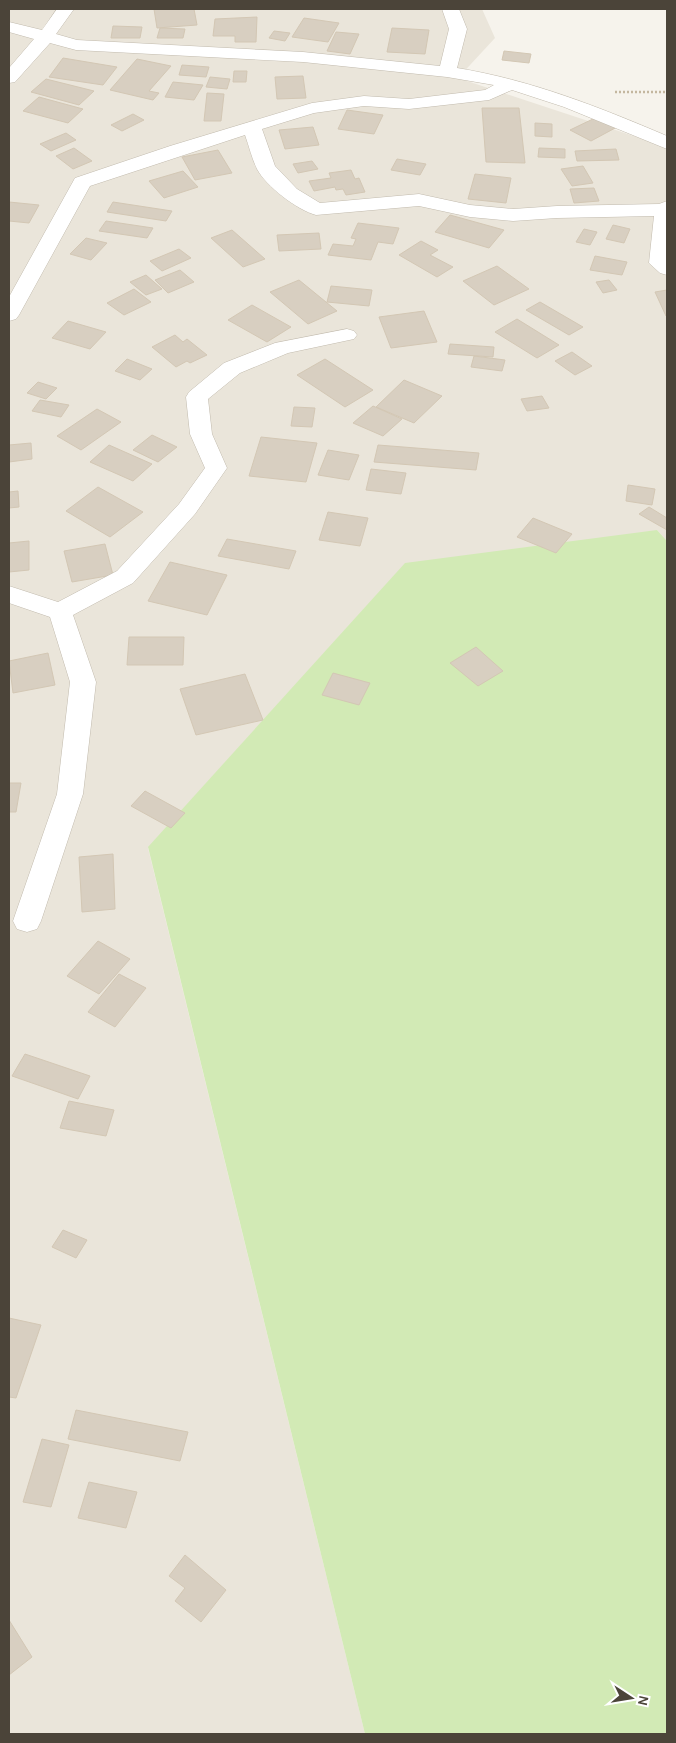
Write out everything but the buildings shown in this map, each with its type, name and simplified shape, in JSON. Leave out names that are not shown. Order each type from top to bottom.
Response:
[{"type":"street","points":[[9,78],[45,38],[65,9]]},
{"type":"street","points":[[447,72],[458,29],[451,9]]},
{"type":"street","points":[[9,27],[76,46],[303,57],[447,72],[510,84],[588,110],[667,143]]},
{"type":"street","points":[[9,315],[82,182],[312,108],[364,100],[409,104],[489,95],[510,84]]},
{"type":"street","points":[[252,127],[266,168],[290,193],[316,209],[419,200],[470,211],[514,215],[666,208],[659,263],[667,269]]},
{"type":"street","points":[[9,594],[60,612],[125,577],[187,510],[216,468],[201,434],[197,397],[232,368],[282,348],[347,335]]},
{"type":"street","points":[[27,921],[70,794],[83,682],[60,612]]},
{"type":"shaded area","points":[[9,9],[482,9],[495,38],[458,78],[667,147],[667,541],[657,530],[148,848],[365,1734],[9,1734]]},
{"type":"green space","points":[[657,530],[667,541],[667,1734],[365,1734],[148,847],[405,563]]}]
